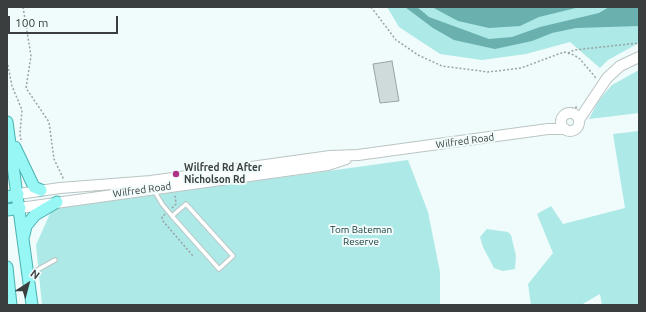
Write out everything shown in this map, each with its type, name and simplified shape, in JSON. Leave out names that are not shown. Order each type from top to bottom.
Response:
[{"type":"main road","points":[[580,111],[566,114],[557,125],[571,131],[576,129],[579,124],[580,111],[607,78],[620,66],[639,57]]},
{"type":"main road","points":[[7,122],[20,208],[32,305]]},
{"type":"main road","name":"Wilfred Road","points":[[20,208],[330,156],[358,156],[557,125]]},
{"type":"main road","points":[[9,135],[34,187],[41,190]]},
{"type":"main road","name":"Wilfred Road","points":[[18,194],[41,190],[152,185]]},
{"type":"main road","points":[[7,197],[18,194]]},
{"type":"main road","points":[[23,237],[26,226],[35,215],[57,202]]},
{"type":"main road","points":[[7,210],[20,208]]},
{"type":"main road","points":[[7,267],[11,305]]},
{"type":"lane","points":[[152,185],[162,204],[172,216],[219,269],[233,256],[186,204],[172,216]]},
{"type":"lane","points":[[28,277],[33,271],[54,260]]},
{"type":"path","points":[[23,7],[31,56],[26,88],[49,122],[54,159],[65,184]]},
{"type":"path","points":[[371,7],[396,40],[418,55],[449,68],[488,72],[521,68],[558,54],[568,53],[574,50],[639,43]]},
{"type":"path","points":[[568,53],[580,59],[599,81]]},
{"type":"path","points":[[7,61],[12,86],[22,110],[20,134],[23,145]]},
{"type":"path","points":[[557,125],[563,111],[580,111]]},
{"type":"path","points":[[171,209],[176,204],[174,189]]},
{"type":"path","points":[[164,214],[162,217],[163,221],[194,256]]},
{"type":"green space","points":[[387,7],[639,7],[639,43],[608,60],[600,68],[570,42],[526,54],[482,60],[440,54],[399,27]]},
{"type":"green space","points":[[639,70],[639,113],[589,119],[599,100],[612,85]]},
{"type":"green space","points":[[639,131],[639,305],[602,305],[600,294],[581,305],[531,305],[528,284],[553,253],[537,214],[551,206],[563,224],[625,208],[613,134]]},
{"type":"green space","name":"Tom Bateman Reserve","points":[[408,160],[428,212],[440,272],[440,305],[42,305],[36,245],[52,209]]},
{"type":"green space","points":[[487,229],[508,232],[511,235],[516,256],[515,269],[503,271],[494,268],[483,247],[480,237]]},
{"type":"shaded area","points":[[405,7],[417,7],[429,17],[489,39],[512,37],[540,27],[599,13],[609,7],[639,7],[639,26],[576,28],[552,33],[532,41],[495,49],[454,40],[433,28]]},
{"type":"shaded area","points":[[432,7],[580,7],[539,17],[520,26],[489,28],[458,21]]},
{"type":"building","points":[[392,61],[399,101],[380,103],[373,64]]},
{"type":"place","name":"Wilfred Rd After Nicholson Rd","points":[[176,174]]}]
